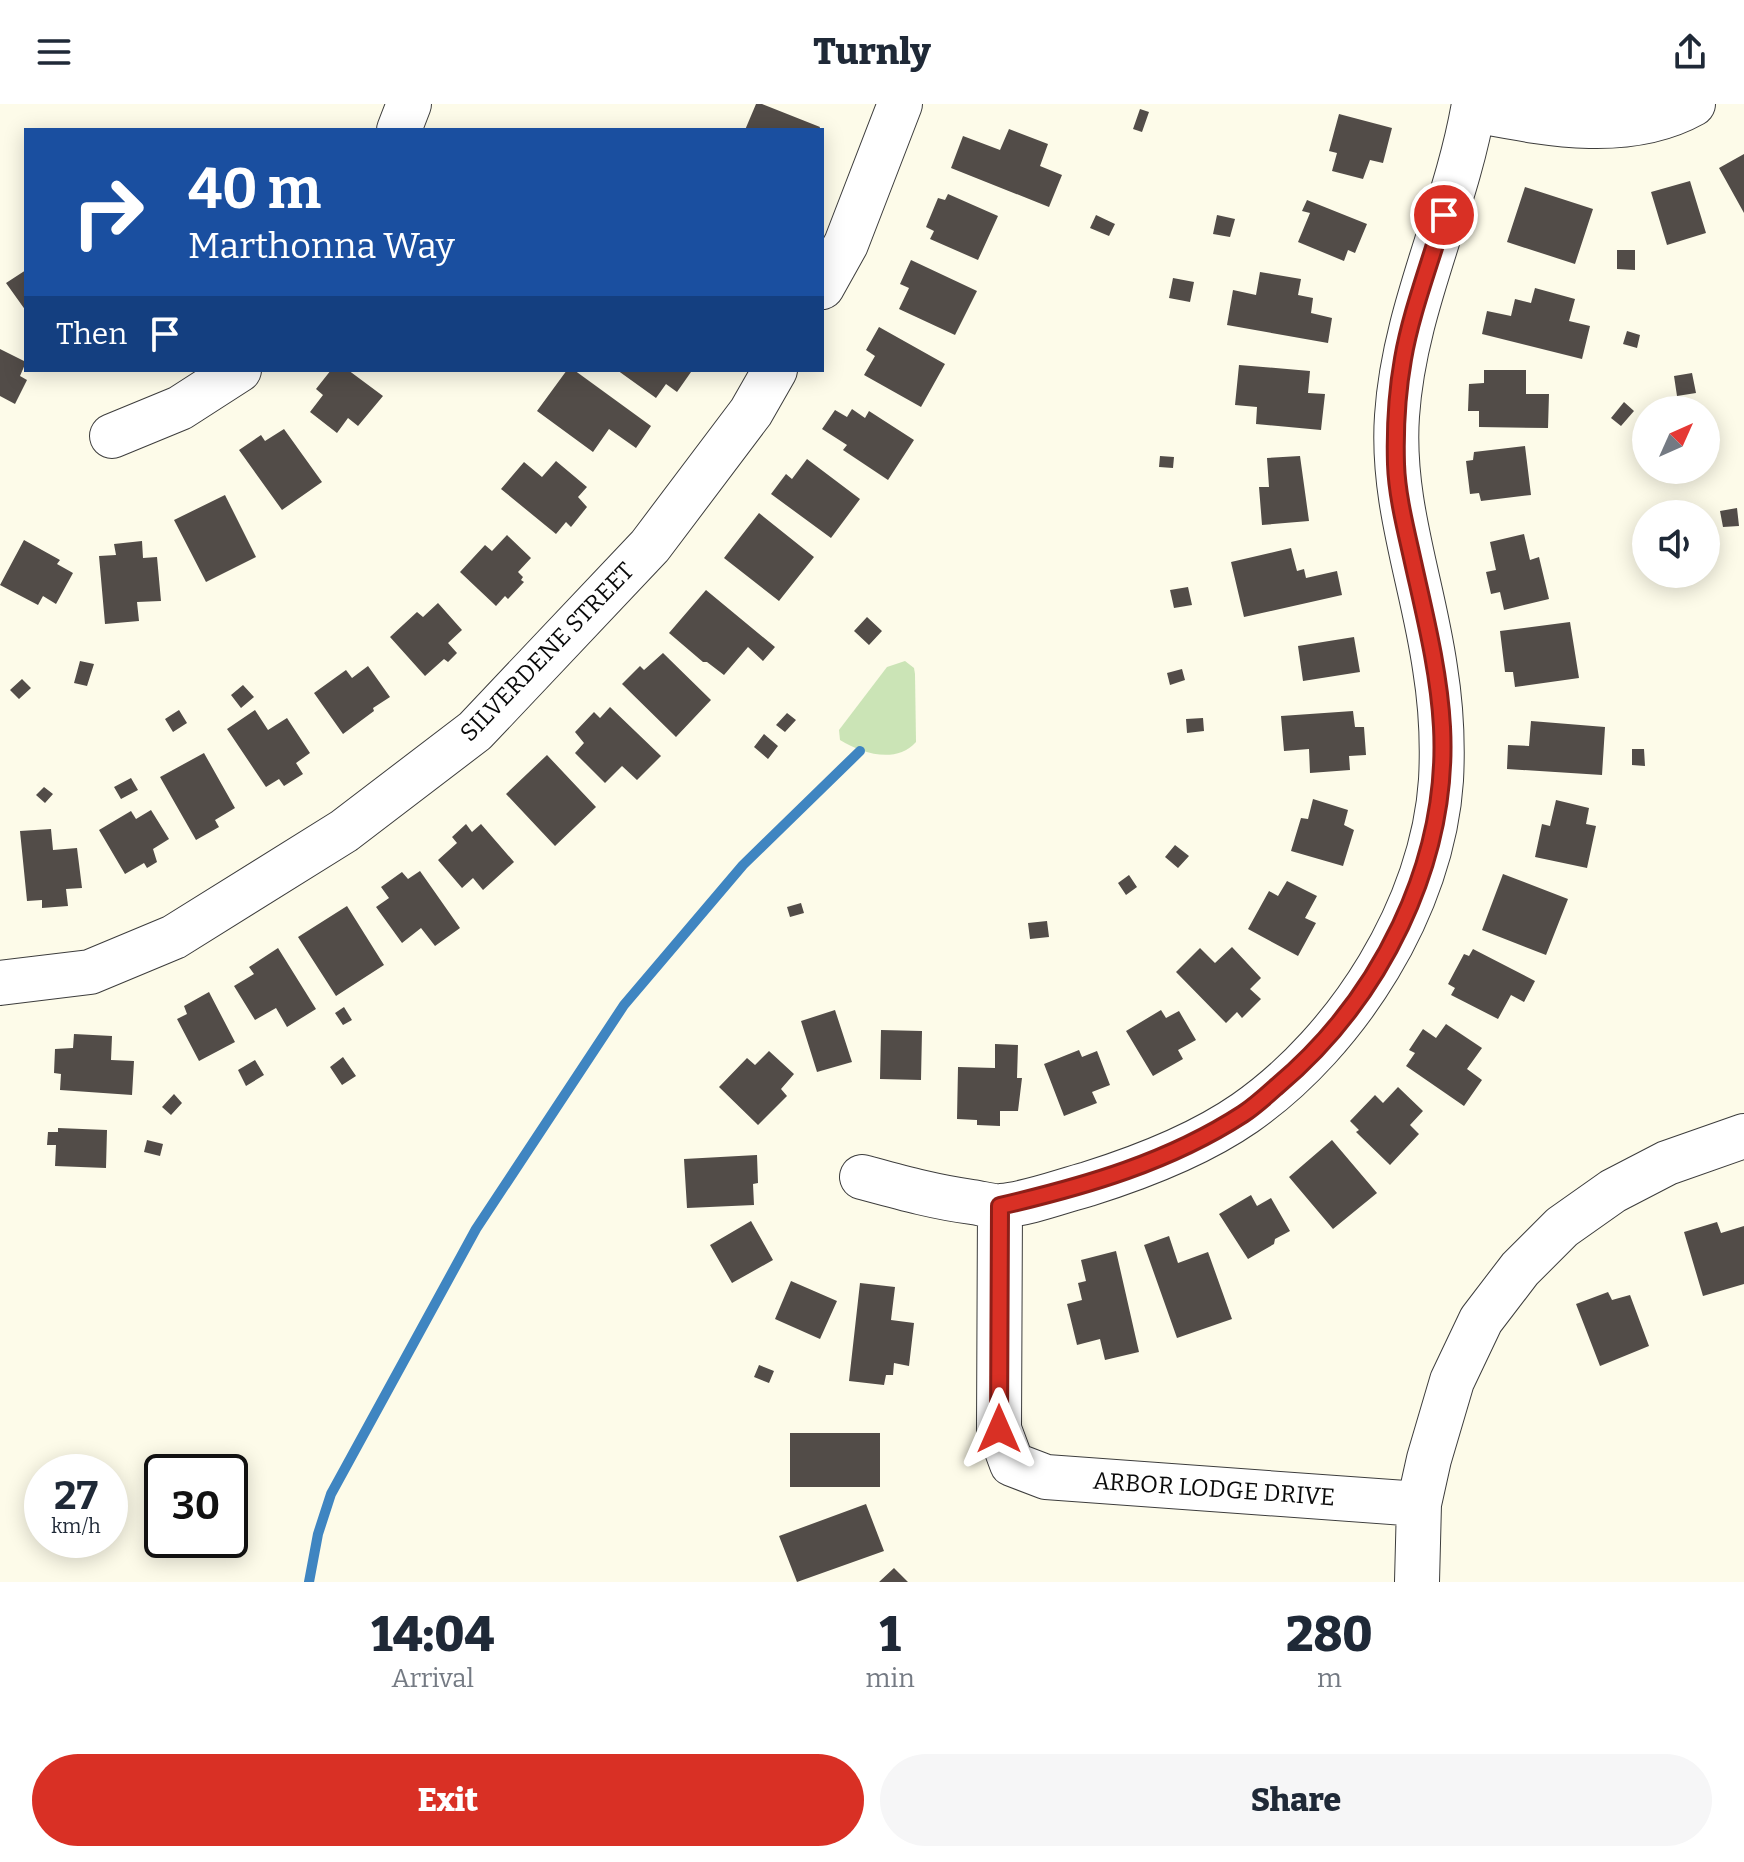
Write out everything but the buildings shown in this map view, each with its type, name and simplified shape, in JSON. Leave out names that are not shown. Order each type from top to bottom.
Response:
[{"type":"street","points":[[400,128],[409,104]]},
{"type":"street","points":[[824,283],[846,244],[900,104]]},
{"type":"street","points":[[862,1177],[931,1196],[1000,1206],[1124,1173],[1190,1144],[1245,1113],[1300,1067],[1343,1019],[1377,969],[1412,900],[1433,827],[1441,783],[1442,727],[1435,667],[1398,481],[1397,417],[1404,357],[1461,164],[1474,107],[1576,126],[1640,123],[1693,104]]},
{"type":"street","points":[[112,436],[180,408],[236,372]]},
{"type":"street","name":"SILVERDENE STREET","points":[[0,983],[90,972],[174,937],[344,831],[475,731],[650,546],[751,412],[774,372]]},
{"type":"street","points":[[1417,1582],[1419,1504],[1429,1459],[1452,1381],[1481,1320],[1520,1269],[1562,1227],[1613,1191],[1667,1163],[1744,1136]]},
{"type":"street","name":"ARBOR LODGE DRIVE","points":[[1000,1206],[999,1429],[1012,1464],[1046,1477],[1419,1504]]},
{"type":"green space","points":[[905,661],[914,668],[915,674],[916,742],[908,749],[889,755],[869,753],[840,740],[839,730],[887,667]]},
{"type":"waterway","points":[[309,1582],[318,1534],[331,1494],[476,1229],[624,1005],[743,865],[860,751]]},
{"type":"route","points":[[999,1429],[1000,1206],[1062,1192],[1124,1173],[1190,1144],[1245,1113],[1300,1067],[1343,1019],[1377,969],[1412,900],[1431,842],[1441,783],[1442,727],[1435,667],[1396,467],[1397,417],[1404,357],[1444,215]]}]
